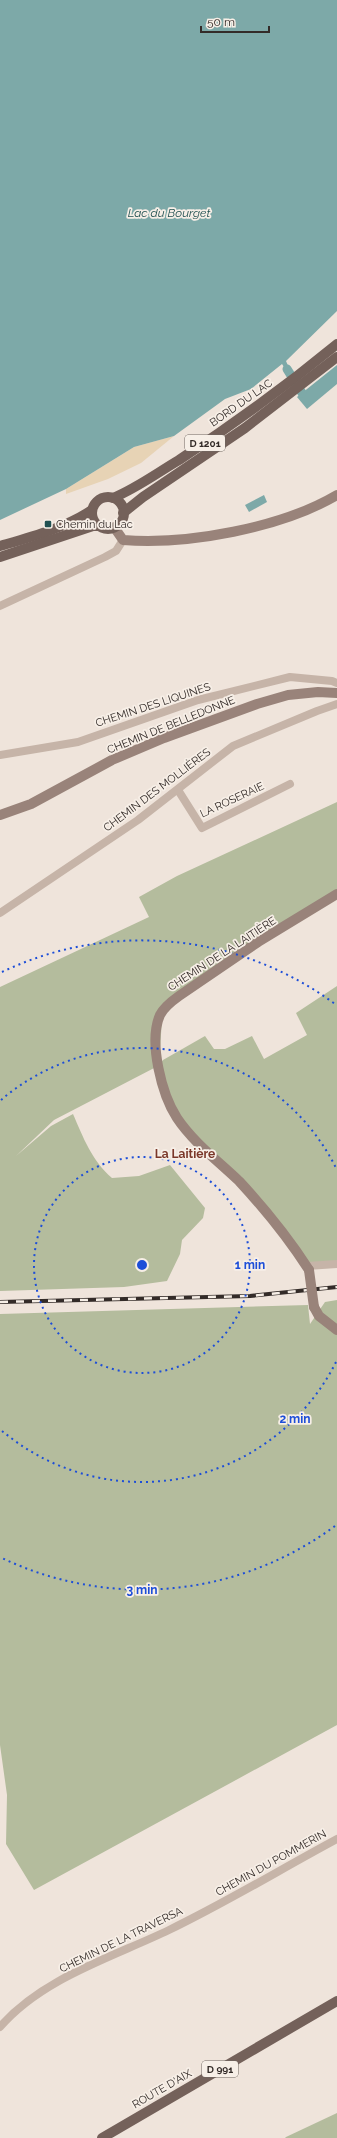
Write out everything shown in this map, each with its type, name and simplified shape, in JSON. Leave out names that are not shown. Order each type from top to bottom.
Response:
[{"type":"main road","name":"BORD DU LAC","points":[[123,513],[143,496],[245,428],[296,384],[337,344]]},
{"type":"main road","name":"BORD DU LAC","points":[[113,498],[136,488],[337,357]]},
{"type":"main road","points":[[114,527],[123,540],[146,542],[218,535],[293,516],[337,495]]},
{"type":"main road","points":[[0,557],[88,528],[99,526],[108,528],[114,527],[122,519],[123,513],[120,504],[113,498],[101,498],[93,505],[92,510],[95,522],[99,526]]},
{"type":"main road","points":[[0,546],[61,525],[92,510]]},
{"type":"main road","name":"CHEMIN DE BELLEDONNE","points":[[0,815],[31,804],[112,760],[164,738],[257,704],[288,695],[318,692],[337,693]]},
{"type":"main road","name":"CHEMIN DE LA LAITIÈRE","points":[[335,898],[255,944],[169,1003],[160,1014],[156,1030],[161,1078],[165,1092],[177,1118],[194,1139],[239,1182],[271,1219],[308,1268],[314,1307],[319,1316],[337,1330]]},
{"type":"main road","name":"ROUTE D'AIX","points":[[102,2138],[337,2001]]},
{"type":"street","points":[[0,606],[105,557],[116,551],[123,540]]},
{"type":"street","name":"CHEMIN DES LIQUINES","points":[[0,755],[78,742],[198,700],[290,678],[332,681],[337,683]]},
{"type":"street","name":"CHEMIN DES MOLLIÈRES","points":[[0,913],[138,820],[232,746],[337,704]]},
{"type":"street","name":"LA ROSERAIE","points":[[178,790],[202,828],[290,784]]},
{"type":"street","points":[[308,1268],[337,1264]]},
{"type":"street","name":"CHEMIN DU POMMERIN","points":[[216,1906],[337,1839]]},
{"type":"street","name":"CHEMIN DE LA TRAVERSA","points":[[0,2027],[12,2013],[74,1972],[168,1930],[216,1906]]},
{"type":"green space","points":[[337,802],[337,893],[163,1004],[159,1065],[163,1060],[205,1036],[214,1049],[225,1049],[252,1036],[264,1059],[307,1035],[296,1013],[337,986],[337,1264],[307,1266],[272,1221],[177,1118],[158,1066],[54,1120],[16,1156],[51,1126],[73,1114],[84,1140],[99,1164],[112,1178],[139,1176],[170,1165],[205,1208],[203,1218],[182,1240],[180,1254],[167,1281],[124,1287],[0,1291],[0,987],[149,917],[139,897],[177,876]]},
{"type":"green space","points":[[337,1300],[337,1725],[34,1890],[6,1844],[7,1795],[0,1745],[0,1314],[308,1305],[310,1324],[325,1302]]},
{"type":"green space","points":[[337,2113],[337,2138],[285,2138],[286,2137]]},
{"type":"sand","points":[[174,436],[141,463],[108,479],[66,494],[66,489],[134,447]]},
{"type":"water","name":"Lac du Bourget","points":[[0,0],[337,0],[337,311],[286,361],[289,368],[286,370],[282,364],[251,389],[225,399],[174,436],[134,447],[66,489],[0,520]]},
{"type":"water","points":[[337,365],[337,384],[307,409],[297,397]]},
{"type":"water","points":[[264,495],[267,502],[249,512],[245,505]]},
{"type":"waterway","points":[[287,369],[302,393]]},
{"type":"railway","points":[[0,1302],[250,1296],[337,1287]]},
{"type":"place","name":"Chemin du Lac","points":[[48,524]]},
{"type":"district","name":"La Laitière","points":[[185,1154]]}]
